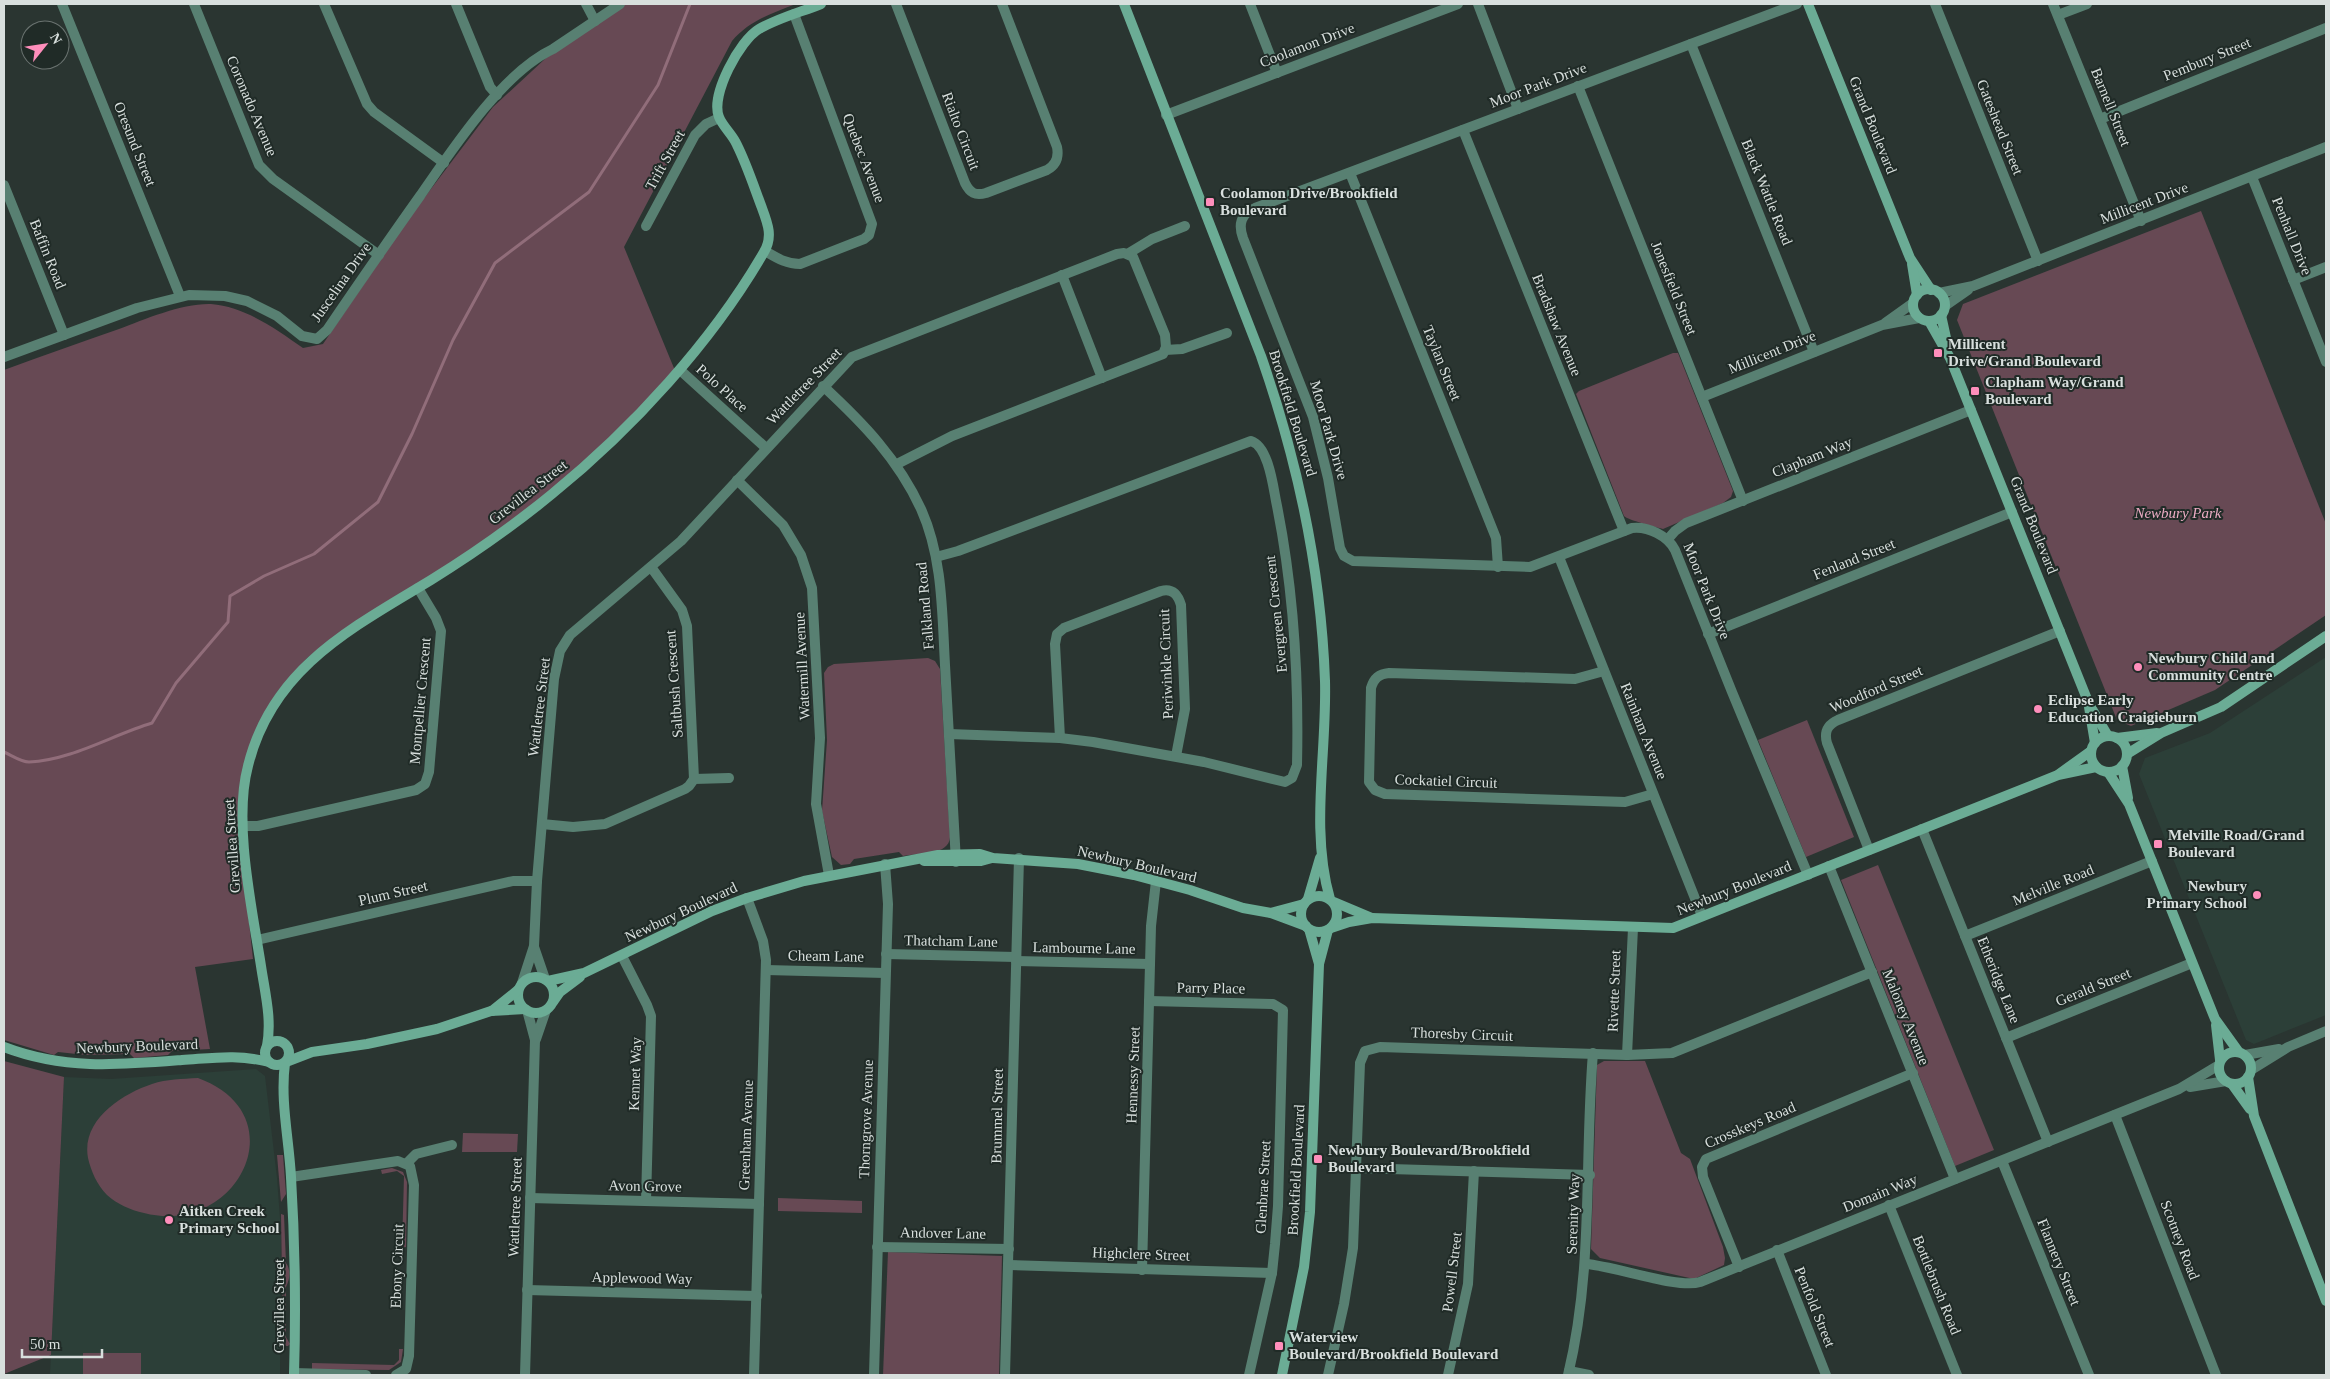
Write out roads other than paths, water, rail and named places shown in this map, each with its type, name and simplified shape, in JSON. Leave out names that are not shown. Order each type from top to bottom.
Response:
[{"type":"street","name":"Oresund Street","points":[[62,4],[180,296]]},
{"type":"street","name":"Coronado Avenue","points":[[194,4],[259,165],[273,179],[379,255]]},
{"type":"street","points":[[324,4],[367,104],[374,112],[444,163]]},
{"type":"street","points":[[456,4],[490,87],[497,95]]},
{"type":"street","points":[[586,4],[595,21]]},
{"type":"street","name":"Juscelina Drive","points":[[4,357],[137,308],[180,296],[212,295],[247,301],[277,316],[302,336],[317,339],[326,330],[487,105],[541,54],[553,49],[620,4]]},
{"type":"street","points":[[719,118],[718,92],[743,45],[751,35],[760,28],[821,4]]},
{"type":"street","name":"Rialto Circuit","points":[[896,4],[965,183],[973,193],[980,194],[1047,170],[1054,165],[1058,157],[1057,147],[1002,4]]},
{"type":"street","name":"Brookfield Boulevard","points":[[1124,4],[1261,356],[1280,409],[1292,451],[1310,533],[1323,634],[1325,683],[1321,855],[1332,900]]},
{"type":"street","points":[[1250,4],[1277,73]]},
{"type":"street","name":"Coolamon Drive","points":[[1166,115],[1458,4]]},
{"type":"street","points":[[1478,4],[1518,108]]},
{"type":"street","name":"Moor Park Drive","points":[[1797,4],[1250,210],[1243,217],[1241,224],[1243,238],[1313,417],[1328,478],[1342,553],[1346,558],[1353,562],[1530,567],[1632,528],[1644,528],[1668,539],[1675,550],[1808,874]]},
{"type":"street","name":"Grand Boulevard","points":[[1808,4],[1910,258],[1915,299]]},
{"type":"street","name":"Gateshead Street","points":[[1935,4],[2038,261]]},
{"type":"street","name":"Barnell Street","points":[[2053,4],[2141,221]]},
{"type":"street","points":[[2058,15],[2087,4]]},
{"type":"street","name":"Quebec Avenue","points":[[765,251],[782,261],[800,264],[864,239],[869,234],[872,224],[794,14]]},
{"type":"street","name":"Pembury Street","points":[[2100,119],[2326,28]]},
{"type":"street","name":"Black Wattle Road","points":[[1691,44],[1814,352]]},
{"type":"street","name":"Jonesfield Street","points":[[1578,86],[1743,501]]},
{"type":"street","name":"Trift Street","points":[[646,226],[695,135],[706,124],[719,118]]},
{"type":"street","name":"Grevillea Street","points":[[267,1047],[270,1020],[257,940],[243,826],[244,784],[249,760],[268,714],[282,690],[312,658],[360,623],[418,588],[514,524],[569,480],[621,432],[680,370],[727,308],[765,251],[770,235],[766,218],[738,146],[719,118]]},
{"type":"street","name":"Bradshaw Avenue","points":[[1463,130],[1624,531]]},
{"type":"street","name":"Millicent Drive","points":[[1935,291],[1973,286],[2326,147]]},
{"type":"street","name":"Taylan Street","points":[[1350,173],[1496,538],[1498,567]]},
{"type":"street","name":"Penhall Drive","points":[[2252,177],[2326,362]]},
{"type":"street","name":"Baffin Road","points":[[4,185],[64,335]]},
{"type":"street","name":"Wattletree Street","points":[[520,987],[534,946],[537,881],[554,679],[560,651],[579,626],[681,541],[843,364],[859,353],[1117,254],[1129,253],[1152,239],[1185,226]]},
{"type":"street","points":[[1129,253],[1136,261],[1165,335],[1165,350]]},
{"type":"street","name":"Grand Boulevard","points":[[1910,258],[1935,291]]},
{"type":"street","points":[[2294,280],[2326,267]]},
{"type":"street","points":[[1062,275],[1102,378]]},
{"type":"street","name":"Millicent Drive","points":[[1943,310],[1973,286]]},
{"type":"street","points":[[1926,290],[1935,291],[1943,310],[1924,319],[1914,311],[1915,299],[1926,290]]},
{"type":"street","name":"Millicent Drive","points":[[1882,325],[1915,299]]},
{"type":"street","name":"Grand Boulevard","points":[[1943,310],[1950,358]]},
{"type":"street","name":"Grand Boulevard","points":[[1924,319],[1950,358],[2089,704],[2112,737]]},
{"type":"street","name":"Millicent Drive","points":[[1702,397],[1882,325],[1924,319]]},
{"type":"street","points":[[897,464],[952,436],[1158,356],[1165,350],[1182,349],[1227,333]]},
{"type":"street","name":"Polo Place","points":[[680,370],[766,448]]},
{"type":"street","name":"Falkland Road","points":[[823,386],[873,433],[897,464],[922,511],[936,557],[942,593],[956,858]]},
{"type":"street","name":"Clapham Way","points":[[1668,539],[1675,531],[1686,524],[1971,410]]},
{"type":"street","name":"Evergreen Crescent","points":[[936,557],[958,551],[1246,441],[1258,444],[1264,454],[1274,491],[1288,563],[1293,608],[1298,678],[1295,773],[1289,781],[1280,782],[1176,756],[1060,738],[949,734]]},
{"type":"street","name":"Watermill Avenue","points":[[737,480],[768,508],[788,533],[801,555],[812,588],[820,738],[816,804],[830,875]]},
{"type":"street","name":"Fenland Street","points":[[1708,634],[2012,512]]},
{"type":"street","name":"Rainham Avenue","points":[[1559,557],[1702,916]]},
{"type":"street","name":"Saltbush Crescent","points":[[651,567],[682,610],[687,626],[694,779]]},
{"type":"street","name":"Montpellier Crescent","points":[[243,826],[258,826],[416,790],[426,784],[429,772],[441,631],[436,618],[418,588]]},
{"type":"street","name":"Periwinkle Circuit","points":[[1060,738],[1055,644],[1057,634],[1073,625],[1169,590],[1176,594],[1181,605],[1185,693],[1183,727],[1176,756]]},
{"type":"street","name":"Woodford Street","points":[[1869,850],[1827,743],[1825,736],[1828,727],[1838,720],[2060,631]]},
{"type":"street","points":[[2129,804],[2122,766],[2127,754],[2161,733],[2221,707],[2326,636]]},
{"type":"street","name":"Cockatiel Circuit","points":[[1604,671],[1575,679],[1379,674],[1371,688],[1369,771],[1371,787],[1379,793],[1385,794],[1625,802],[1653,794]]},
{"type":"street","name":"Grand Boulevard","points":[[2089,704],[2093,747]]},
{"type":"street","points":[[2161,733],[2112,737],[2093,747],[2093,762],[2096,767],[2108,772],[2129,804],[2215,1019],[2251,1064],[2250,1073],[2254,1116]]},
{"type":"street","points":[[2112,737],[2124,744],[2127,754]]},
{"type":"street","name":"Newbury Boulevard","points":[[2058,775],[2093,747]]},
{"type":"street","points":[[2108,772],[2122,766]]},
{"type":"street","name":"Newbury Boulevard","points":[[1330,929],[1349,922],[1372,918],[1673,928],[2058,775],[2096,767]]},
{"type":"street","points":[[542,824],[573,828],[605,824],[685,789],[694,779],[729,778]]},
{"type":"street","name":"Etheridge Lane","points":[[1922,829],[2048,1142]]},
{"type":"street","name":"Brookfield Boulevard","points":[[1306,902],[1321,855]]},
{"type":"street","name":"Newbury Boulevard","points":[[546,980],[584,973],[688,922],[747,898],[830,875],[910,860],[956,858],[981,861],[993,858],[1019,858],[1078,864],[1156,881],[1243,908],[1272,912],[1307,928]]},
{"type":"street","name":"Brummel Street","points":[[1005,1375],[1019,858]]},
{"type":"street","name":"Melville Road","points":[[1965,936],[2152,861]]},
{"type":"street","name":"Thorngrove Avenue","points":[[874,1375],[888,904],[885,864]]},
{"type":"street","name":"Maloney Avenue","points":[[1829,866],[1955,1179]]},
{"type":"street","name":"Plum Street","points":[[257,940],[513,880],[537,881]]},
{"type":"street","name":"Hennessy Street","points":[[1142,1270],[1150,964],[1153,894],[1156,881]]},
{"type":"street","points":[[1319,895],[1332,900],[1338,912],[1335,924],[1330,929],[1315,932],[1307,928],[1301,915],[1306,902],[1319,895]]},
{"type":"street","name":"Greenham Avenue","points":[[747,898],[763,940],[766,970],[754,1375]]},
{"type":"street","name":"Newbury Boulevard","points":[[1332,900],[1372,918]]},
{"type":"street","name":"Newbury Boulevard","points":[[1272,912],[1306,902]]},
{"type":"street","name":"Brookfield Boulevard","points":[[1307,928],[1319,964]]},
{"type":"street","name":"Rivette Street","points":[[1627,1055],[1633,928]]},
{"type":"street","name":"Brookfield Boulevard","points":[[1282,1375],[1304,1267],[1310,1212],[1319,964],[1330,929]]},
{"type":"street","name":"Wattletree Street","points":[[534,946],[546,980]]},
{"type":"street","name":"Thatcham Lane","points":[[886,954],[1016,959]]},
{"type":"street","name":"Kennet Way","points":[[622,956],[651,1016],[646,1201]]},
{"type":"street","name":"Lambourne Lane","points":[[1016,959],[1150,964]]},
{"type":"street","name":"Gerald Street","points":[[2006,1038],[2192,963]]},
{"type":"street","name":"Cheam Lane","points":[[766,970],[885,973]]},
{"type":"street","name":"Thoresby Circuit","points":[[1328,1375],[1344,1304],[1353,1248],[1360,1062],[1362,1054],[1369,1048],[1627,1055],[1672,1053],[1872,972]]},
{"type":"street","name":"Newbury Boulevard","points":[[549,1006],[560,992],[584,973]]},
{"type":"street","points":[[312,1052],[283,1042],[273,1042],[267,1047],[265,1056],[270,1063],[278,1066],[312,1052],[368,1044],[437,1029],[491,1011],[526,1010],[536,1013],[549,1006],[554,991],[546,980],[533,977],[491,1011]]},
{"type":"street","points":[[520,987],[519,1000],[526,1010]]},
{"type":"street","name":"Parry Place","points":[[1149,1001],[1273,1004]]},
{"type":"street","name":"Glenbrae Street","points":[[1249,1375],[1272,1273],[1278,1206],[1284,1015],[1281,1008],[1273,1004]]},
{"type":"street","name":"Wattletree Street","points":[[535,1040],[549,1006]]},
{"type":"street","name":"Wattletree Street","points":[[525,1375],[535,1040],[526,1010]]},
{"type":"street","points":[[2215,1019],[2220,1074],[2254,1116],[2326,1300]]},
{"type":"street","name":"Grevillea Street","points":[[270,1020],[283,1042]]},
{"type":"street","points":[[2229,1083],[2241,1083],[2250,1073],[2288,1048],[2326,1031]]},
{"type":"street","points":[[283,1042],[290,1051],[286,1063]]},
{"type":"street","name":"Newbury Boulevard","points":[[4,1046],[47,1060],[104,1065],[243,1056],[267,1047]]},
{"type":"street","points":[[2219,1062],[2226,1054],[2288,1048]]},
{"type":"street","name":"Serenity Way","points":[[1569,1373],[1586,1264],[1593,1053]]},
{"type":"street","name":"Newbury Boulevard","points":[[243,1056],[270,1063]]},
{"type":"street","name":"Domain Way","points":[[2179,1089],[2219,1062]]},
{"type":"street","name":"Grevillea Street","points":[[270,1063],[282,1086]]},
{"type":"street","name":"Grevillea Street","points":[[286,1063],[282,1086],[291,1177],[295,1275],[294,1374]]},
{"type":"street","name":"Crosskeys Road","points":[[1739,1267],[1703,1176],[1702,1167],[1706,1159],[1913,1073]]},
{"type":"street","name":"Domain Way","points":[[1586,1264],[1613,1267],[1693,1284],[2179,1089],[2202,1084],[2229,1083]]},
{"type":"street","name":"Scotney Road","points":[[2115,1115],[2216,1375]]},
{"type":"street","points":[[291,1177],[398,1161],[407,1163],[416,1154],[452,1145]]},
{"type":"street","name":"Flannery Street","points":[[2002,1161],[2089,1375]]},
{"type":"street","name":"Ebony Circuit","points":[[403,1374],[409,1356],[414,1186],[413,1172],[407,1163]]},
{"type":"street","points":[[1356,1168],[1590,1175]]},
{"type":"street","name":"Powell Street","points":[[1448,1375],[1468,1284],[1474,1171]]},
{"type":"street","name":"Avon Grove","points":[[530,1198],[759,1204]]},
{"type":"street","name":"Bottlebrush Road","points":[[1889,1205],[1957,1375]]},
{"type":"street","name":"Andover Lane","points":[[877,1247],[1009,1250]]},
{"type":"street","name":"Penfold Street","points":[[1777,1250],[1826,1375]]},
{"type":"street","name":"Highclere Street","points":[[1008,1265],[1272,1273]]},
{"type":"street","name":"Applewood Way","points":[[527,1290],[756,1296]]},
{"type":"street","points":[[1569,1373],[1589,1375]]},
{"type":"street","points":[[294,1374],[366,1375]]},
{"type":"waterway","points":[[4,752],[26,762],[61,757],[152,723],[176,683],[228,622],[230,596],[264,576],[314,554],[378,502],[412,434],[453,340],[495,263],[589,192],[658,85],[690,4]]},
{"type":"place","name":"Coolamon Drive/Brookfield Boulevard","points":[[1210,202]]},
{"type":"place","name":"Millicent Drive/Grand Boulevard","points":[[1938,353]]},
{"type":"place","name":"Clapham Way/Grand Boulevard","points":[[1975,391]]},
{"type":"place","name":"Newbury Child and Community Centre","points":[[2138,667]]},
{"type":"place","name":"Eclipse Early Education Craigieburn","points":[[2038,709]]},
{"type":"place","name":"Melville Road/Grand Boulevard","points":[[2158,844]]},
{"type":"place","name":"Newbury Primary School","points":[[2257,895]]},
{"type":"place","name":"Newbury Boulevard/Brookfield Boulevard","points":[[1318,1159]]},
{"type":"place","name":"Aitken Creek Primary School","points":[[169,1220]]},
{"type":"place","name":"Waterview Boulevard/Brookfield Boulevard","points":[[1279,1346]]},
{"type":"park label","name":"Newbury Park","points":[[2178,513]]}]
